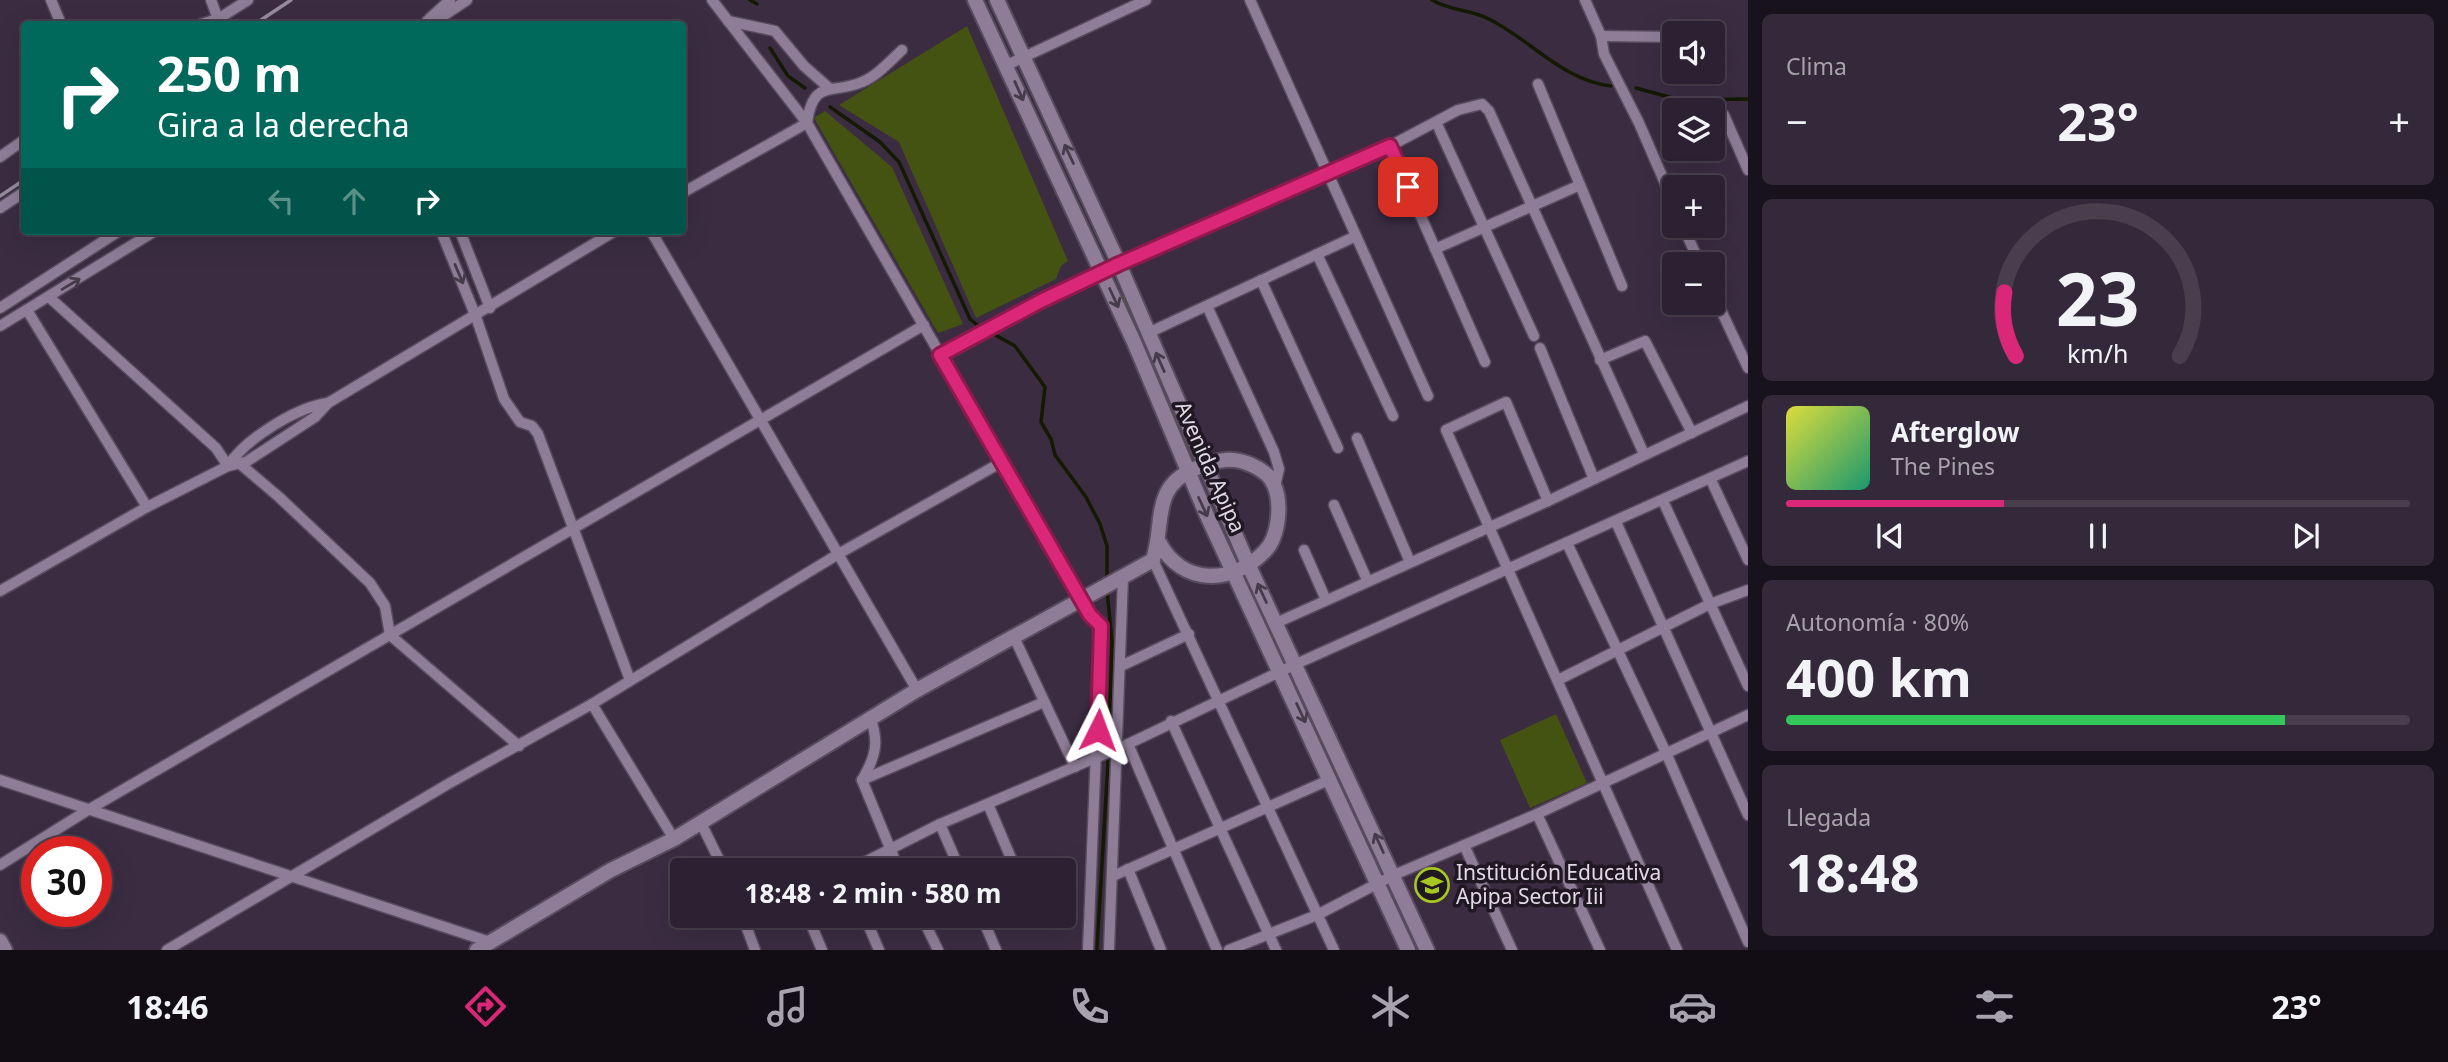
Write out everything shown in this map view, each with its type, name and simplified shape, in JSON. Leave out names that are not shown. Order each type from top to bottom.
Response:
[{"type":"street","points":[[51,0],[60,21]]},
{"type":"street","points":[[211,0],[218,19]]},
{"type":"street","points":[[211,21],[248,0]]},
{"type":"street","points":[[427,21],[450,0]]},
{"type":"street","points":[[430,21],[467,0]]},
{"type":"street","points":[[712,0],[807,123],[1081,600],[1101,626],[1088,950]]},
{"type":"street","name":"Avenida Apipa","points":[[975,0],[1102,272],[1188,472],[1282,671],[1408,950]]},
{"type":"street","name":"Avenida Apipa","points":[[998,0],[1119,264],[1248,564],[1427,950]]},
{"type":"street","points":[[1007,65],[1023,55],[1146,0]]},
{"type":"street","points":[[1250,0],[1428,396]]},
{"type":"street","points":[[1585,0],[1601,36],[1604,54],[1662,176]]},
{"type":"street","points":[[728,21],[775,32],[804,66],[829,88]]},
{"type":"street","points":[[1601,36],[1662,37]]},
{"type":"street","points":[[686,191],[807,123],[814,99],[829,88],[866,81],[902,50]]},
{"type":"street","points":[[1538,84],[1622,285]]},
{"type":"street","points":[[940,355],[1119,264],[1390,146],[1458,110],[1482,104],[1489,111],[1644,454]]},
{"type":"street","points":[[1725,117],[1748,170]]},
{"type":"street","points":[[1436,122],[1534,336]]},
{"type":"street","points":[[0,157],[21,142]]},
{"type":"street","points":[[1390,146],[1485,362]]},
{"type":"street","points":[[1435,249],[1580,186]]},
{"type":"street","points":[[0,208],[21,194]]},
{"type":"street","points":[[0,308],[114,235]]},
{"type":"street","points":[[0,326],[149,235]]},
{"type":"street","points":[[442,235],[477,317],[504,399],[520,422],[532,426],[538,434],[576,529],[603,612],[631,680]]},
{"type":"street","points":[[462,235],[491,308]]},
{"type":"street","points":[[0,591],[147,507],[234,465],[238,450],[309,405],[328,403],[477,317],[560,262],[608,235]]},
{"type":"street","points":[[653,235],[917,690]]},
{"type":"street","points":[[1148,333],[1356,236]]},
{"type":"street","points":[[1317,254],[1393,416]]},
{"type":"street","points":[[1261,280],[1338,448]]},
{"type":"street","points":[[49,297],[234,465],[279,497],[370,583],[385,606],[390,635],[519,746]]},
{"type":"street","points":[[1159,541],[1174,564],[1204,577],[1234,571],[1248,564],[1266,551],[1277,528],[1275,486],[1279,469],[1207,306]]},
{"type":"street","points":[[27,310],[147,507]]},
{"type":"street","points":[[1723,315],[1748,368]]},
{"type":"street","points":[[0,865],[88,810],[924,325]]},
{"type":"street","points":[[1600,360],[1646,341],[1692,433]]},
{"type":"street","points":[[1540,348],[1594,479]]},
{"type":"street","points":[[1548,501],[1506,402],[1446,430],[1677,950]]},
{"type":"street","points":[[1276,623],[1548,501],[1748,406]]},
{"type":"street","points":[[1357,438],[1410,562]]},
{"type":"street","points":[[0,780],[484,946],[611,870],[674,839],[917,690],[1153,559],[1159,541],[1163,501],[1172,481],[1205,465],[1227,460],[1246,463],[1261,470],[1275,486]]},
{"type":"street","points":[[872,858],[940,824],[1128,744],[1171,721],[1711,480],[1748,461]]},
{"type":"street","points":[[167,950],[592,704],[840,553],[1002,462]]},
{"type":"street","points":[[1711,480],[1748,560]]},
{"type":"street","points":[[1663,501],[1748,686]]},
{"type":"street","points":[[1334,505],[1367,580]]},
{"type":"street","points":[[1616,522],[1748,815]]},
{"type":"street","points":[[1567,543],[1667,755],[1748,942]]},
{"type":"street","points":[[1304,550],[1326,600]]},
{"type":"street","points":[[1153,559],[1334,950]]},
{"type":"street","points":[[1109,950],[1123,577]]},
{"type":"street","points":[[1558,680],[1710,604],[1748,590]]},
{"type":"street","points":[[1121,666],[1189,634]]},
{"type":"street","points":[[1014,637],[1074,767]]},
{"type":"street","points":[[862,780],[1044,702]]},
{"type":"street","points":[[592,704],[674,839]]},
{"type":"street","points":[[1229,950],[1270,936],[1317,915],[1394,875],[1537,814],[1748,716]]},
{"type":"street","points":[[862,780],[875,756],[877,743],[870,718]]},
{"type":"street","points":[[1171,721],[1276,950]]},
{"type":"street","points":[[1128,744],[1217,950]]},
{"type":"street","points":[[1113,876],[1331,779]]},
{"type":"street","points":[[862,780],[887,835],[893,858]]},
{"type":"street","points":[[988,804],[1011,858]]},
{"type":"street","points":[[1537,814],[1600,950]]},
{"type":"street","points":[[701,822],[718,858]]},
{"type":"street","points":[[940,824],[955,858]]},
{"type":"street","points":[[1464,845],[1512,950]]},
{"type":"street","points":[[1128,870],[1161,950]]},
{"type":"street","points":[[748,928],[755,950]]},
{"type":"street","points":[[813,928],[822,950]]},
{"type":"street","points":[[870,928],[879,950]]},
{"type":"street","points":[[927,928],[938,950]]},
{"type":"street","points":[[987,928],[996,950]]},
{"type":"street","points":[[0,941],[5,950]]},
{"type":"green space","points":[[967,26],[1068,261],[1061,266],[1056,279],[976,318],[899,142],[839,105]]},
{"type":"green space","points":[[825,111],[892,167],[963,324],[938,333],[814,118]]},
{"type":"green space","points":[[1125,294],[1195,456],[1189,457],[1119,298]]},
{"type":"green space","points":[[1556,714],[1587,783],[1530,808],[1500,740]]},
{"type":"waterway","points":[[750,0],[757,4]]},
{"type":"waterway","points":[[1432,0],[1489,19],[1562,68],[1593,82],[1611,86]]},
{"type":"waterway","points":[[770,48],[788,76],[805,88]]},
{"type":"waterway","points":[[1636,88],[1680,100],[1748,99]]},
{"type":"waterway","points":[[830,107],[880,142],[899,162],[970,319],[983,330]]},
{"type":"waterway","points":[[990,332],[1015,346],[1045,387],[1041,422],[1051,439],[1055,455],[1086,497],[1100,524],[1107,546],[1107,582]]},
{"type":"waterway","points":[[1107,590],[1112,641],[1109,741]]},
{"type":"waterway","points":[[1097,950],[1108,761]]},
{"type":"railway","points":[[260,21],[291,0]]},
{"type":"railway","points":[[0,196],[21,182]]},
{"type":"place","name":"Institución Educativa Apipa Sector Iii","points":[[1432,885]]},
{"type":"route","points":[[1098,730],[1101,626],[1090,615],[1034,522],[940,355],[1041,301],[1119,264],[1390,146],[1408,187]]}]
